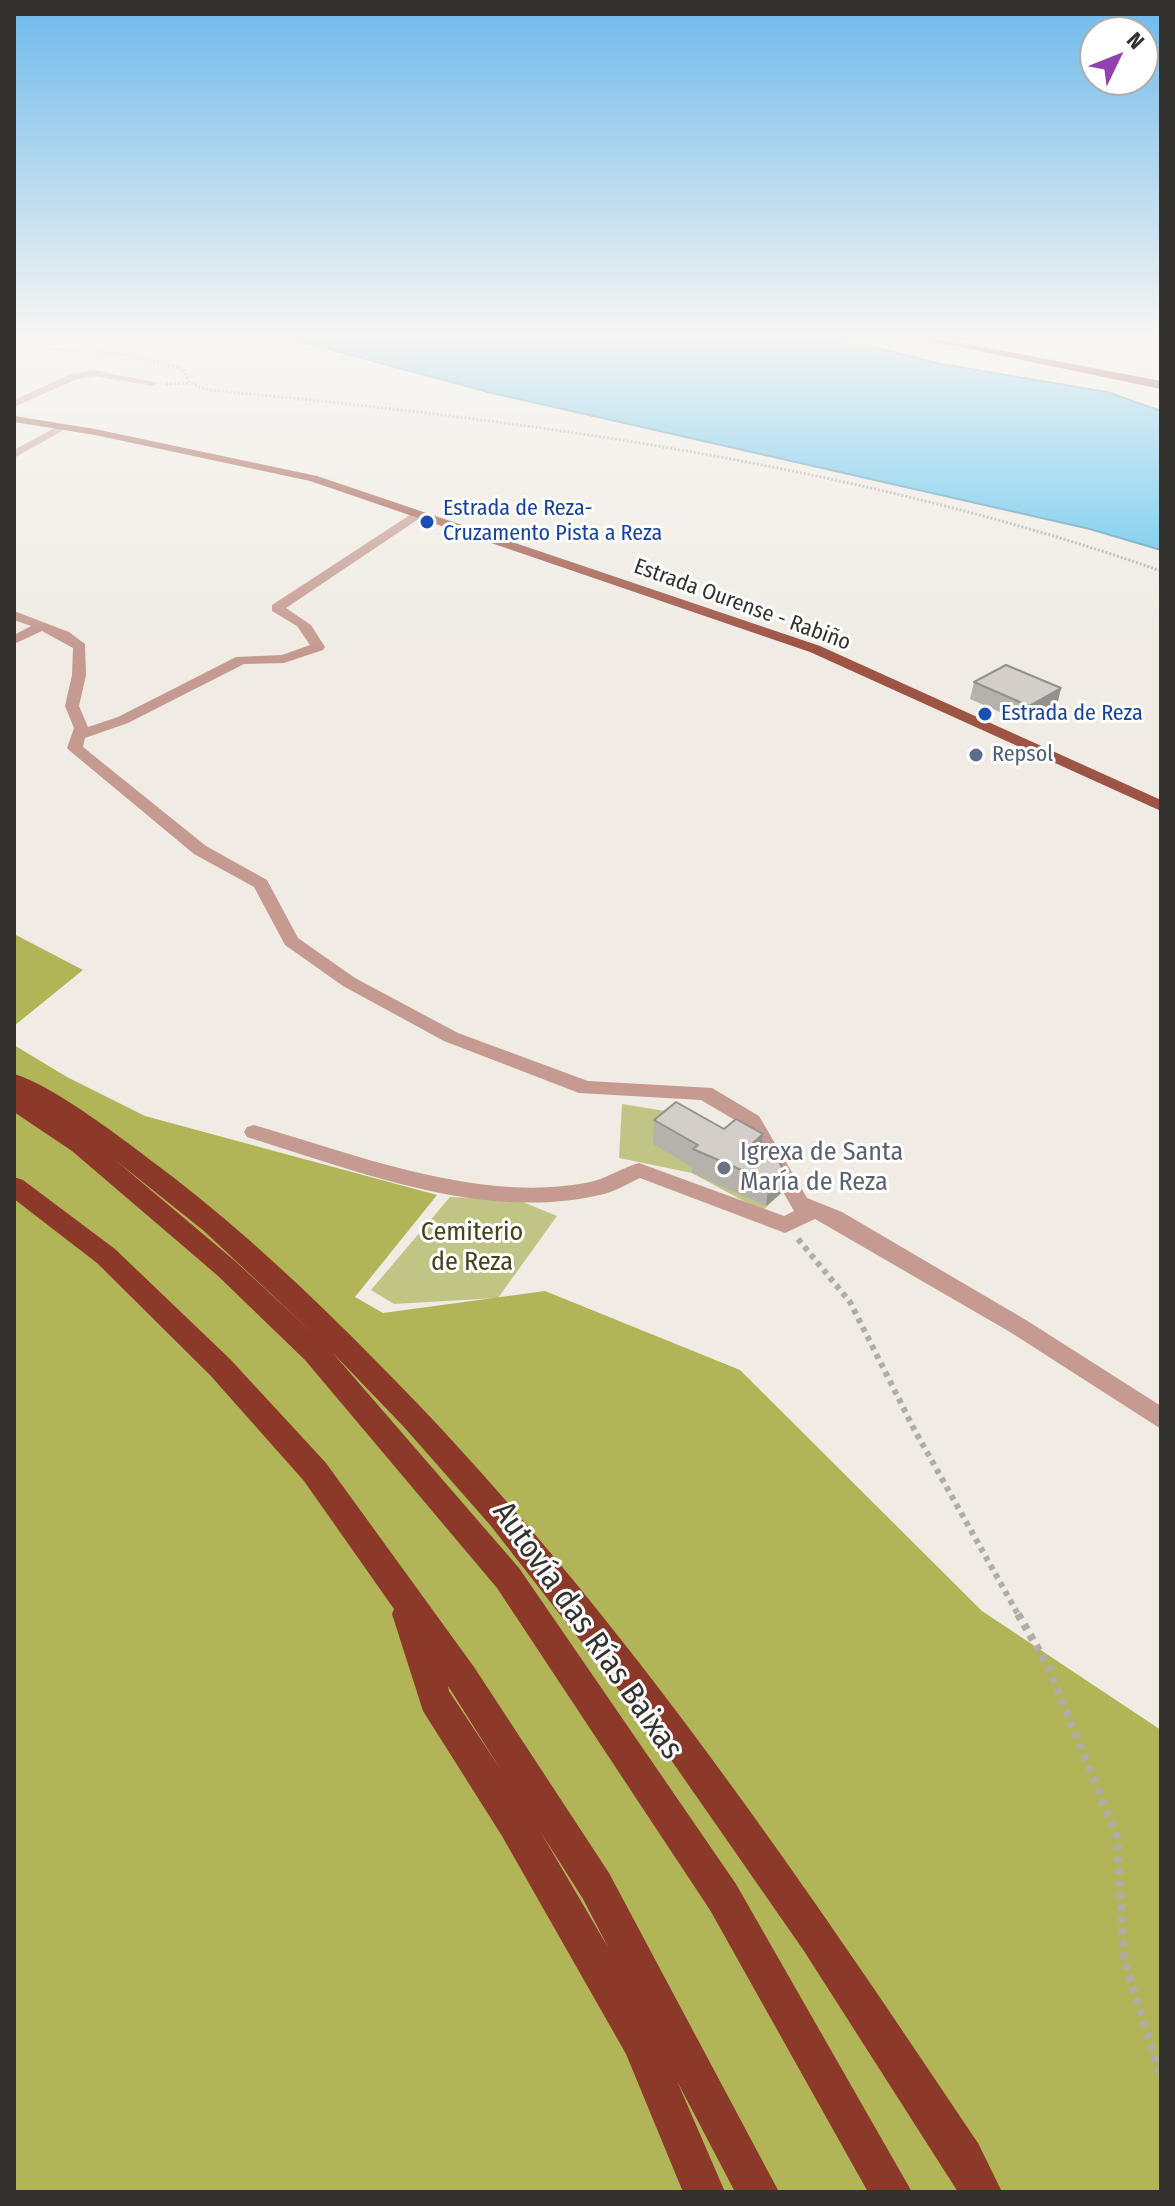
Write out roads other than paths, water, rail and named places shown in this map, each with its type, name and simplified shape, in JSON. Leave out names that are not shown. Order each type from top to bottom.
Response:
[{"type":"highway","points":[[14,1082],[144,1167],[243,1247],[402,1401],[491,1503],[668,1723],[792,1898],[963,2158],[981,2192]]},
{"type":"highway","name":"Autovía das Rías Baixas","points":[[14,1100],[93,1155],[226,1268],[315,1352],[508,1578],[723,1897],[891,2192]]},
{"type":"highway","points":[[14,1186],[106,1256],[220,1367],[315,1472],[398,1585],[596,1886],[758,2192]]},
{"type":"highway","points":[[398,1585],[435,1699],[515,1823],[640,2040],[704,2192]]},
{"type":"main road","name":"Estrada Ourense - Rabiño","points":[[138,441],[266,465],[420,514],[815,649],[1161,806]]},
{"type":"street","points":[[14,455],[39,441]]},
{"type":"street","points":[[78,736],[104,729],[241,660],[284,659],[318,647],[313,635],[295,617],[277,608],[420,514]]},
{"type":"street","points":[[14,615],[64,635],[80,647],[79,675],[72,706],[77,713],[75,748],[128,795],[200,850],[261,884],[291,941],[349,982],[451,1037],[586,1088],[705,1093],[752,1121],[799,1204],[1018,1326],[1161,1419]]},
{"type":"street","points":[[14,640],[42,626]]},
{"type":"street","points":[[254,1132],[457,1189],[550,1195],[620,1183],[639,1170],[785,1225],[814,1210]]},
{"type":"water","points":[[703,441],[1161,441],[1161,550],[1090,529]]},
{"type":"place","name":"Estrada de Reza- Cruzamento Pista a Reza","points":[[427,522]]},
{"type":"place","name":"Estrada de Reza","points":[[985,714]]},
{"type":"place","name":"Repsol","points":[[976,755]]},
{"type":"place","name":"Igrexa de Santa María de Reza","points":[[724,1168]]},
{"type":"park label","name":"Cemiterio de Reza","points":[[472,1248]]}]
